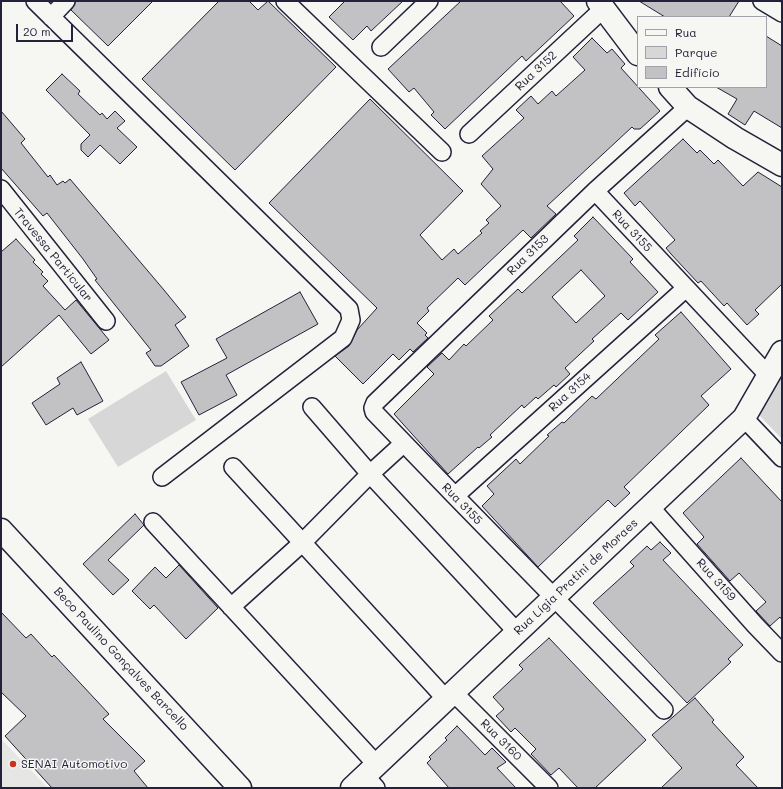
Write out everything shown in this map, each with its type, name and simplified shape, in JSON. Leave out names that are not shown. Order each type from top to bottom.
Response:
[{"type":"street","points":[[35,1],[349,309],[351,320],[343,338],[162,477]]},
{"type":"street","points":[[51,17],[66,1]]},
{"type":"street","points":[[285,1],[442,152]]},
{"type":"street","points":[[381,47],[429,1]]},
{"type":"street","points":[[762,1],[782,13]]},
{"type":"street","points":[[601,5],[637,53]]},
{"type":"street","name":"Rua 3152","points":[[470,134],[601,5]]},
{"type":"street","points":[[671,88],[688,107],[735,138],[782,165]]},
{"type":"street","name":"Rua 3153","points":[[372,408],[381,397],[595,191],[688,107]]},
{"type":"street","name":"Travessa Particular","points":[[1,189],[106,320]]},
{"type":"street","name":"Rua 3155","points":[[595,191],[768,375]]},
{"type":"street","name":"Rua 3154","points":[[455,496],[686,288]]},
{"type":"street","name":"Rua Lígia Pratini de Moraes","points":[[368,779],[450,696],[744,418],[782,352]]},
{"type":"street","points":[[312,407],[370,474],[517,632]]},
{"type":"street","name":"Rua 3155","points":[[372,408],[374,412],[553,598],[664,710]]},
{"type":"street","points":[[744,418],[782,458]]},
{"type":"street","points":[[231,607],[302,543],[370,474],[404,443]]},
{"type":"street","name":"Rua 3160","points":[[233,467],[302,543],[450,696],[549,788]]},
{"type":"street","name":"Rua 3159","points":[[650,507],[755,625],[782,653]]},
{"type":"street","points":[[153,522],[231,607],[368,779]]},
{"type":"street","name":"Beco Paulino Gonçalves Barcello","points":[[1,530],[240,788]]},
{"type":"shaded area","name":"SENAI Automotivo","points":[[1,739],[2,740],[48,788],[1,788]]},
{"type":"green space","points":[[166,371],[196,420],[118,467],[88,419]]},
{"type":"green space","points":[[782,376],[782,439],[759,415]]},
{"type":"building","points":[[76,1],[153,1],[108,46],[71,10]]},
{"type":"building","points":[[219,1],[249,1],[258,10],[268,1],[336,67],[235,170],[142,79]]},
{"type":"building","points":[[345,1],[403,1],[371,31],[367,26],[353,40],[329,17]]},
{"type":"building","points":[[461,1],[560,1],[574,16],[526,61],[522,56],[445,129],[431,115],[434,112],[414,88],[409,92],[388,69]]},
{"type":"building","points":[[639,1],[739,1],[730,16],[663,16]]},
{"type":"building","points":[[767,37],[782,46],[782,128],[754,111],[745,125],[728,114],[737,99],[718,88],[767,88]]},
{"type":"building","points":[[592,38],[607,53],[612,49],[625,64],[621,68],[637,86],[637,88],[639,88],[660,111],[640,129],[634,129],[632,127],[547,206],[556,214],[531,238],[523,230],[465,285],[458,278],[427,308],[429,311],[417,323],[427,333],[425,335],[428,338],[413,352],[410,349],[399,360],[393,354],[363,384],[335,356],[349,346],[357,330],[377,308],[269,203],[370,99],[463,191],[420,235],[442,260],[454,249],[458,254],[482,233],[480,231],[489,223],[486,220],[501,206],[481,184],[493,169],[482,156],[524,118],[516,110],[531,96],[538,104],[552,91],[556,96],[585,70],[573,57]]},
{"type":"building","points":[[62,74],[80,91],[78,94],[100,115],[102,113],[107,119],[115,111],[125,121],[117,128],[137,147],[120,164],[100,145],[88,157],[81,150],[81,144],[90,135],[46,90]]},
{"type":"building","points":[[1,111],[25,139],[21,143],[48,177],[50,175],[57,185],[63,181],[65,183],[70,179],[186,317],[175,325],[189,346],[161,366],[155,366],[146,353],[151,350],[95,280],[97,279],[83,259],[47,213],[43,216],[1,168]]},
{"type":"building","points":[[683,139],[697,153],[700,150],[714,164],[718,160],[743,186],[758,172],[782,187],[782,284],[755,310],[759,314],[747,325],[727,303],[724,306],[701,281],[698,283],[666,248],[675,240],[640,201],[635,206],[624,193]]},
{"type":"building","points":[[593,217],[633,259],[630,262],[658,292],[628,320],[621,313],[592,339],[594,341],[565,368],[570,374],[556,387],[554,385],[538,399],[536,397],[524,408],[522,405],[490,435],[492,437],[479,448],[478,447],[448,474],[394,414],[434,374],[427,367],[442,353],[449,360],[464,344],[466,346],[493,320],[489,316],[518,289],[522,293],[578,240],[574,236]],"holes":[[[581,270],[605,296],[576,323],[552,297]]]},
{"type":"building","points":[[16,239],[35,260],[33,262],[43,272],[41,274],[48,281],[43,286],[65,310],[76,300],[109,340],[91,354],[59,315],[1,367],[1,252]]},
{"type":"building","points":[[300,292],[318,324],[226,375],[237,395],[199,415],[181,382],[227,358],[216,339]]},
{"type":"building","points":[[681,312],[731,369],[701,396],[709,405],[624,487],[630,493],[615,507],[608,500],[538,567],[482,506],[494,494],[487,486],[516,459],[520,464],[549,436],[547,435],[562,422],[564,423],[592,396],[596,399],[659,339],[655,335]]},
{"type":"building","points":[[81,362],[103,401],[77,415],[73,408],[46,425],[32,403],[60,384],[57,378]]},
{"type":"building","points":[[741,458],[782,502],[782,620],[780,617],[770,626],[756,611],[766,602],[739,573],[730,581],[697,544],[704,537],[683,513]]},
{"type":"building","points":[[135,514],[144,525],[108,560],[129,580],[113,595],[83,564]]},
{"type":"building","points":[[660,542],[671,553],[663,560],[743,645],[728,659],[731,662],[687,703],[593,603],[634,566],[630,562],[647,546],[651,550]]},
{"type":"building","points":[[179,565],[218,608],[186,639],[154,605],[150,609],[132,591],[155,567],[166,578]]},
{"type":"building","points":[[1,612],[26,638],[31,634],[52,657],[54,655],[109,714],[103,719],[145,761],[134,771],[148,788],[52,788],[5,736],[26,716],[1,692]]},
{"type":"building","points":[[549,638],[646,740],[595,788],[578,788],[559,768],[551,775],[531,754],[536,749],[515,728],[511,732],[496,716],[504,709],[493,697],[523,669],[519,665]]},
{"type":"building","points":[[695,698],[714,720],[712,722],[744,757],[736,765],[758,788],[661,788],[682,768],[652,735]]},
{"type":"building","points":[[457,726],[485,755],[492,748],[506,762],[497,768],[516,788],[449,788],[427,763],[431,759],[429,757],[447,740],[445,738]]},
{"type":"place","name":"SENAI Automotivo","points":[[13,764]]}]
